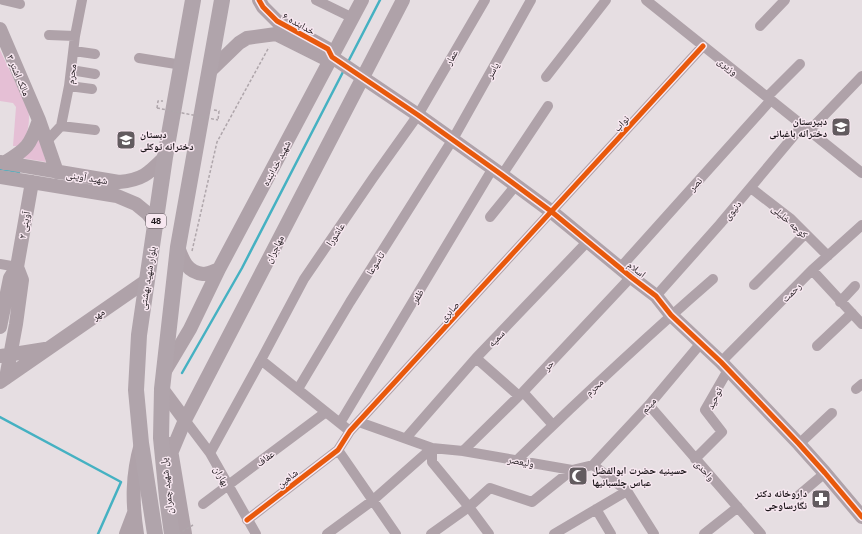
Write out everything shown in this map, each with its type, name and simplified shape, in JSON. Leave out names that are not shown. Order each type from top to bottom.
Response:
[{"type":"main road","name":"بلوار شهید بهشتی","points":[[141,443],[136,390],[139,335],[165,156],[193,0]]},
{"type":"main road","points":[[162,389],[178,247],[222,1]]},
{"type":"main road","name":"پل شهید چمران","points":[[162,389],[161,438],[172,534]]},
{"type":"main road","name":"پل شهید چمران","points":[[141,443],[155,534]]},
{"type":"street","points":[[3,0],[20,4]]},
{"type":"street","name":"محرم","points":[[61,126],[69,86],[75,36],[82,0]]},
{"type":"street","name":"خدابنده ۶","points":[[210,71],[239,43],[247,38],[276,34],[324,58],[332,57],[328,49],[276,21],[263,7],[259,0]]},
{"type":"street","points":[[316,0],[353,18]]},
{"type":"street","name":"شهید خدابنده","points":[[163,373],[190,329],[219,269],[362,0]]},
{"type":"street","name":"مهاجران","points":[[172,452],[185,420],[403,0]]},
{"type":"street","name":"عمار","points":[[418,115],[485,0]]},
{"type":"street","name":"یاسر","points":[[453,140],[531,0]]},
{"type":"street","points":[[546,77],[606,0]]},
{"type":"street","name":"وزیری","points":[[646,0],[862,173]]},
{"type":"street","points":[[760,26],[785,0]]},
{"type":"street","name":"مالک اشتر ۳","points":[[0,29],[39,120],[57,172]]},
{"type":"street","points":[[49,35],[75,36]]},
{"type":"street","name":"نواب","points":[[552,212],[704,46]]},
{"type":"street","points":[[74,51],[95,54]]},
{"type":"street","name":"اسلام","points":[[332,57],[418,115],[516,185],[552,212],[656,296],[671,314],[725,366],[799,444],[862,517]]},
{"type":"street","points":[[139,58],[182,65]]},
{"type":"street","name":"نصر","points":[[620,268],[800,64]]},
{"type":"street","points":[[71,70],[95,74]]},
{"type":"street","points":[[809,131],[862,76]]},
{"type":"street","points":[[69,86],[92,88]]},
{"type":"street","name":"ظفر","points":[[340,423],[497,171],[548,106]]},
{"type":"street","name":"عاشورا","points":[[210,453],[304,279],[418,115]]},
{"type":"street","points":[[2,163],[28,147],[39,120]]},
{"type":"street","points":[[46,142],[61,126],[95,130]]},
{"type":"street","name":"دنیوی","points":[[656,296],[751,188],[797,132],[809,131]]},
{"type":"street","name":"تاسوعا","points":[[298,389],[350,302],[453,140]]},
{"type":"street","name":"شهید آوینی","points":[[2,163],[119,182],[132,181],[143,177],[165,156]]},
{"type":"street","name":"شهید آوینی","points":[[0,176],[116,196],[136,204],[155,223]]},
{"type":"street","name":"۲ آوینی","points":[[17,267],[32,182]]},
{"type":"street","points":[[116,196],[119,182]]},
{"type":"street","points":[[490,218],[516,185]]},
{"type":"street","name":"کوچه خلیلی","points":[[751,188],[791,219],[828,256]]},
{"type":"street","name":"صابری","points":[[338,450],[350,431],[552,212]]},
{"type":"street","name":"رحمت","points":[[725,366],[812,270],[862,225]]},
{"type":"street","points":[[754,285],[805,234]]},
{"type":"street","name":"سمیه","points":[[406,438],[476,358],[588,241]]},
{"type":"street","points":[[178,247],[182,259],[188,269],[204,274],[219,269]]},
{"type":"street","points":[[0,264],[17,267]]},
{"type":"street","points":[[3,380],[5,355],[16,324],[22,280],[17,267]]},
{"type":"street","points":[[0,327],[10,278],[17,267]]},
{"type":"street","points":[[812,270],[862,324]]},
{"type":"street","name":"حر","points":[[463,450],[521,394],[631,277]]},
{"type":"street","name":"محرم","points":[[517,460],[671,314],[713,279]]},
{"type":"street","name":"مهر","points":[[3,380],[146,280]]},
{"type":"street","points":[[840,302],[855,286]]},
{"type":"street","points":[[817,346],[852,313]]},
{"type":"street","points":[[16,324],[21,342],[34,350]]},
{"type":"street","name":"میثم","points":[[593,465],[649,405],[701,343]]},
{"type":"street","name":"مهر","points":[[5,355],[49,348]]},
{"type":"street","points":[[476,358],[521,394],[553,425]]},
{"type":"street","points":[[261,360],[350,431]]},
{"type":"street","name":"توحید","points":[[695,460],[722,432],[705,410],[725,366]]},
{"type":"street","points":[[162,389],[185,420]]},
{"type":"street","points":[[162,389],[172,452],[189,529]]},
{"type":"street","name":"واحدی","points":[[649,405],[695,460],[761,534]]},
{"type":"street","name":"عفاف","points":[[203,504],[228,487],[326,412]]},
{"type":"street","points":[[799,444],[832,413]]},
{"type":"street","name":"بهاران","points":[[185,420],[210,453],[256,534]]},
{"type":"street","name":"ولیعصر","points":[[359,422],[432,448],[463,450],[572,470],[593,465]]},
{"type":"street","name":"بلوار شهید بهشتی","points":[[137,534],[133,489],[135,464],[141,443]]},
{"type":"street","points":[[327,534],[372,501],[432,448]]},
{"type":"street","points":[[432,448],[432,462],[489,534]]},
{"type":"street","points":[[338,450],[396,534]]},
{"type":"street","name":"شاهین","points":[[247,520],[338,450]]},
{"type":"street","points":[[593,465],[627,491],[654,534]]},
{"type":"street","points":[[431,534],[469,507],[490,488],[532,502],[572,470]]},
{"type":"street","points":[[799,495],[825,473]]},
{"type":"street","points":[[557,533],[627,491]]},
{"type":"street","points":[[704,534],[738,507]]},
{"type":"street","points":[[596,509],[611,534]]},
{"type":"street","points":[[126,534],[134,513]]},
{"type":"path","points":[[188,269],[217,142],[276,34]]},
{"type":"path","points":[[158,101],[157,108],[218,120],[219,111]]},
{"type":"path","points":[[178,534],[189,529]]},
{"type":"shaded area","points":[[0,50],[28,109],[28,128],[22,146],[13,146],[16,107],[13,103],[0,101]]},
{"type":"shaded area","points":[[39,137],[46,162],[22,158]]},
{"type":"waterway","points":[[348,62],[380,0]]},
{"type":"waterway","points":[[182,373],[242,268],[344,70]]},
{"type":"waterway","points":[[0,169],[19,172]]},
{"type":"waterway","points":[[0,417],[121,482],[98,534]]},
{"type":"cycle path","points":[[259,0],[263,7],[277,21],[328,49],[332,57],[418,115],[502,175],[552,212],[656,296],[671,315],[721,362],[799,444],[862,517]]},
{"type":"cycle path","points":[[247,520],[338,450],[350,431],[703,46]]},
{"type":"place","name":"دبیرستان دخترانه باغبانی","points":[[841,127]]},
{"type":"place","name":"دبستان دخترانه توکلی","points":[[126,140]]},
{"type":"place","name":"حسینیه حضرت ابوالفضل عباس چلسبانیها","points":[[578,476]]},
{"type":"place","name":"داروخانه دکتر نگارساوجی","points":[[821,499]]}]
